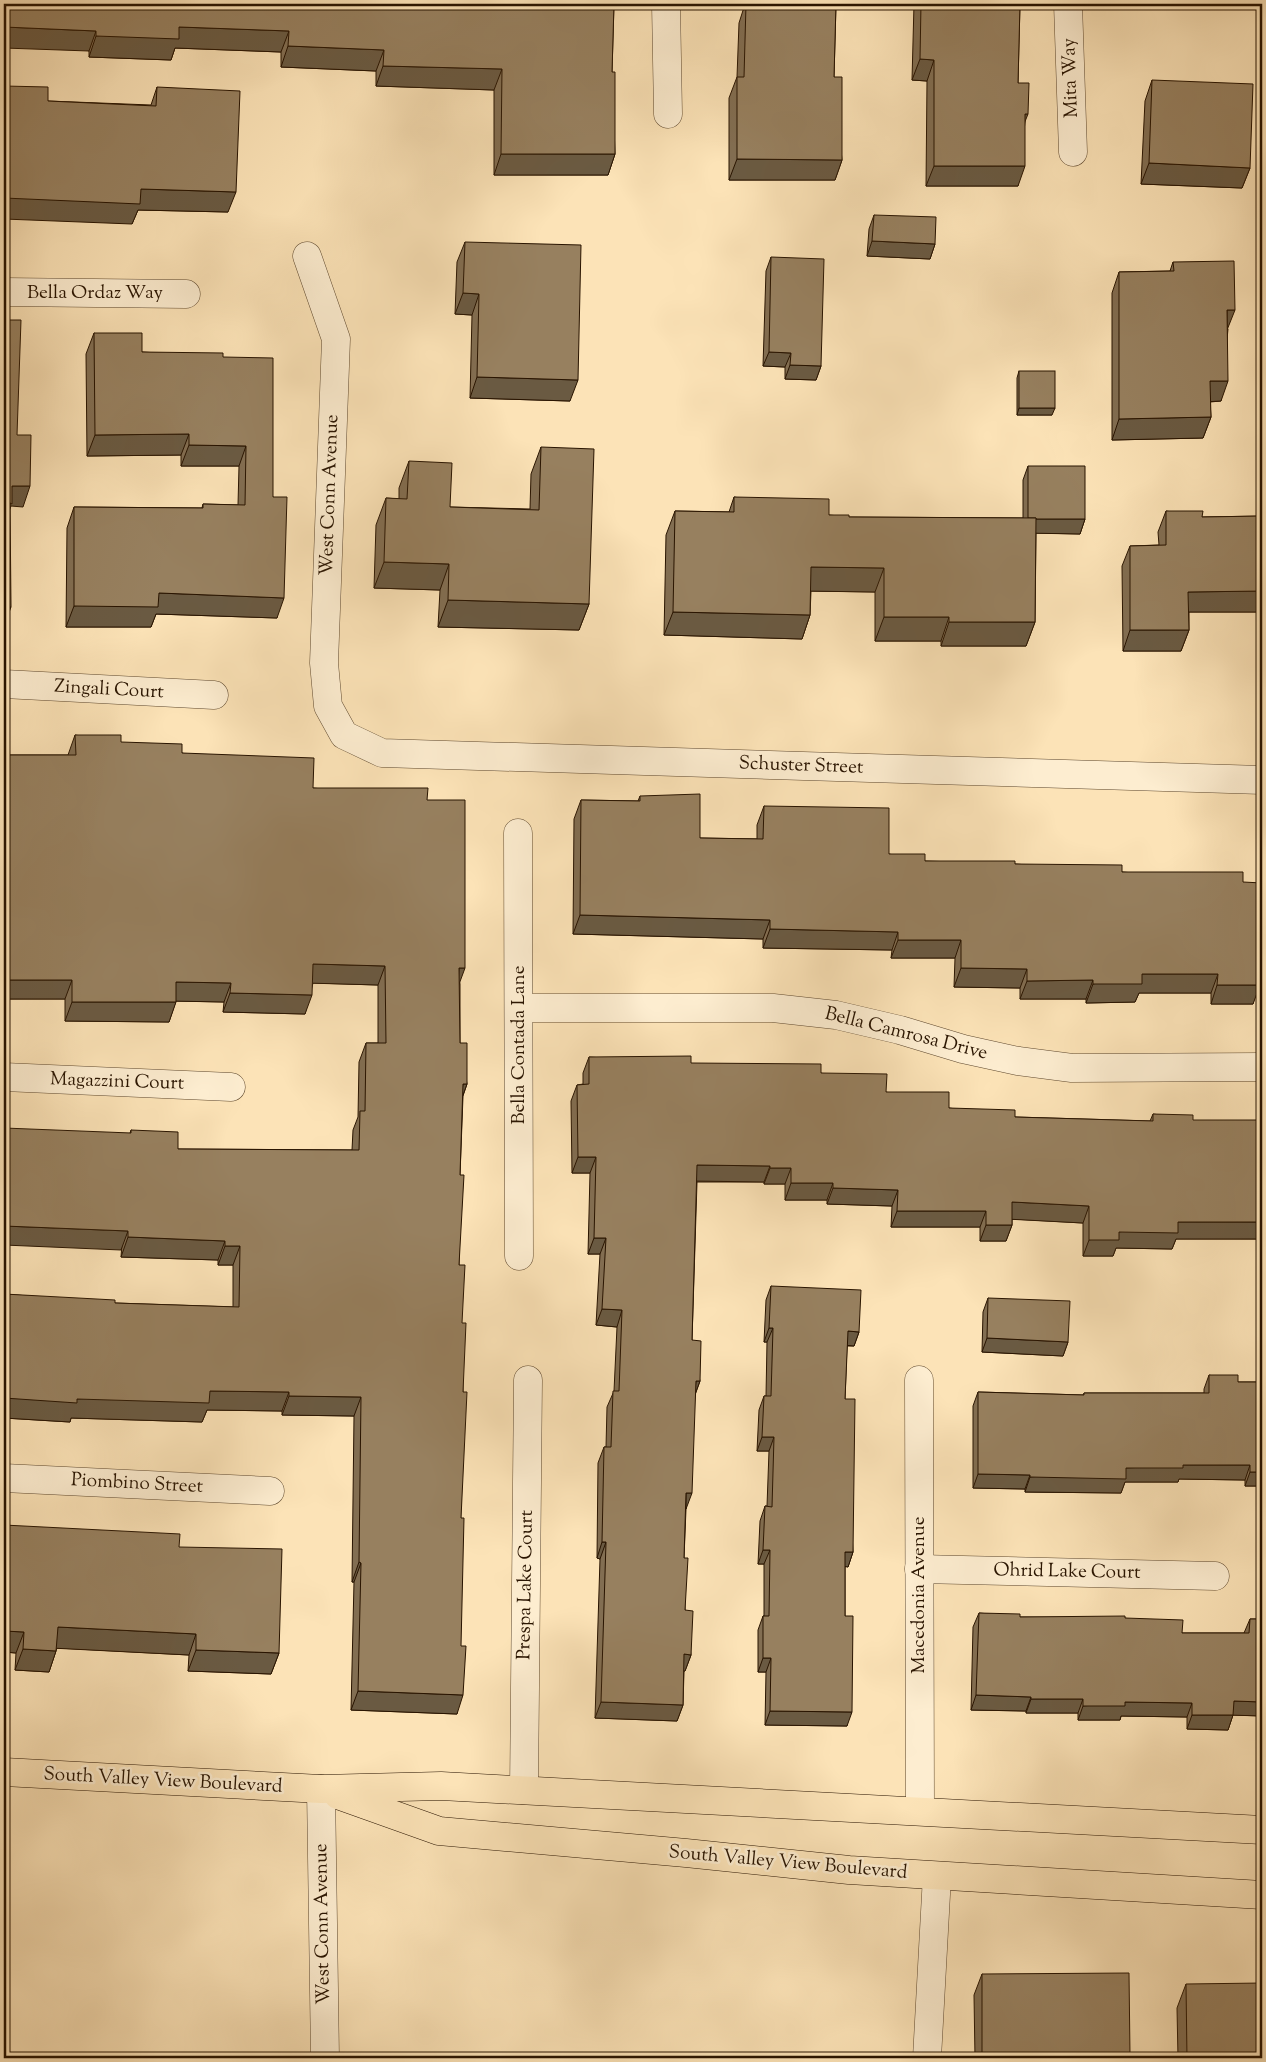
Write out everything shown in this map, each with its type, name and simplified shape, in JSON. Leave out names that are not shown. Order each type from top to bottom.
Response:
[{"type":"main road","name":"South Valley View Boulevard","points":[[4,1772],[322,1790],[441,1786],[920,1810],[1262,1830]]},
{"type":"main road","name":"South Valley View Boulevard","points":[[322,1790],[439,1831],[849,1870],[1262,1895]]},
{"type":"street","points":[[666,4],[668,114]]},
{"type":"street","name":"Mita Way","points":[[1068,4],[1073,152]]},
{"type":"street","name":"West Conn Avenue","points":[[307,256],[336,339],[324,663],[328,706],[344,735]]},
{"type":"street","name":"Bella Ordaz Way","points":[[4,292],[186,294]]},
{"type":"street","name":"Zingali Court","points":[[4,684],[214,695]]},
{"type":"street","name":"Schuster Street","points":[[344,735],[382,753],[1262,780]]},
{"type":"street","name":"Bella Contada Lane","points":[[518,833],[519,1256]]},
{"type":"street","name":"Bella Camrosa Drive","points":[[519,1008],[772,1008],[836,1015],[900,1030],[963,1049],[1018,1061],[1072,1068],[1262,1067]]},
{"type":"street","name":"Magazzini Court","points":[[4,1077],[231,1087]]},
{"type":"street","name":"Prespa Lake Court","points":[[524,1790],[528,1380]]},
{"type":"street","name":"Macedonia Avenue","points":[[919,1380],[920,1810]]},
{"type":"street","name":"Piombino Street","points":[[4,1478],[270,1491]]},
{"type":"street","name":"Ohrid Lake Court","points":[[919,1569],[1215,1576]]},
{"type":"street","name":"West Conn Avenue","points":[[322,1790],[325,2058]]},
{"type":"street","points":[[928,2058],[936,1876]]},
{"type":"building","points":[[4,4],[614,4],[612,72],[615,72],[615,154],[501,154],[502,69],[383,66],[384,50],[288,46],[289,31],[179,27],[179,39],[96,36],[96,31],[4,27]]},
{"type":"building","points":[[746,4],[836,4],[834,77],[842,77],[842,160],[737,159],[737,77],[744,77]]},
{"type":"building","points":[[921,4],[1020,4],[1018,83],[1029,83],[1028,114],[1025,114],[1025,166],[934,166],[934,60],[920,59]]},
{"type":"building","points":[[1152,80],[1253,84],[1250,168],[1149,163]]},
{"type":"building","points":[[4,86],[48,87],[48,101],[156,106],[157,87],[240,91],[236,192],[141,189],[140,204],[4,198]]},
{"type":"building","points":[[874,215],[936,217],[935,244],[872,241]]},
{"type":"building","points":[[465,242],[581,245],[578,380],[477,377],[479,294],[463,293]]},
{"type":"building","points":[[771,257],[824,259],[821,366],[790,365],[791,353],[769,352]]},
{"type":"building","points":[[1234,261],[1235,310],[1227,310],[1228,381],[1210,381],[1211,417],[1119,419],[1119,272],[1174,271],[1173,262]]},
{"type":"building","points":[[4,320],[21,320],[17,435],[31,435],[30,486],[12,486],[12,504],[10,503],[11,607],[4,607]]},
{"type":"building","points":[[94,333],[142,333],[142,352],[223,353],[223,357],[273,358],[273,497],[287,497],[284,598],[159,593],[158,607],[74,606],[74,507],[203,508],[203,504],[245,505],[246,446],[189,445],[189,434],[95,435]]},
{"type":"building","points":[[1019,371],[1055,371],[1055,408],[1019,408]]},
{"type":"building","points":[[541,447],[594,449],[589,604],[448,600],[449,564],[384,562],[386,498],[407,499],[409,461],[452,463],[450,507],[539,510]]},
{"type":"building","points":[[1028,466],[1085,466],[1085,519],[1028,518]]},
{"type":"building","points":[[734,497],[829,499],[829,515],[849,515],[849,517],[1036,518],[1035,622],[949,622],[949,617],[884,617],[884,568],[811,567],[810,615],[673,612],[675,511],[734,512]]},
{"type":"building","points":[[1166,511],[1203,511],[1202,517],[1262,516],[1262,591],[1188,592],[1189,630],[1130,630],[1130,546],[1166,545]]},
{"type":"building","points":[[4,715],[7,715],[6,755],[76,755],[75,735],[121,735],[121,742],[182,744],[182,753],[314,758],[313,788],[428,788],[427,800],[465,800],[465,968],[459,968],[460,1043],[467,1043],[467,1084],[463,1084],[460,1175],[464,1175],[459,1265],[465,1265],[462,1323],[466,1323],[463,1392],[467,1392],[461,1518],[464,1518],[461,1646],[466,1646],[463,1695],[358,1691],[361,1563],[359,1562],[361,1397],[289,1396],[289,1392],[210,1391],[209,1403],[77,1399],[77,1403],[4,1398],[4,1294],[115,1300],[115,1303],[239,1307],[240,1246],[225,1246],[225,1241],[128,1237],[128,1231],[4,1226],[4,1128],[131,1133],[131,1130],[178,1132],[178,1149],[359,1150],[360,1111],[365,1111],[366,1043],[386,1043],[385,966],[313,964],[312,995],[230,993],[231,983],[176,982],[176,1002],[72,1002],[72,980],[4,980]]},
{"type":"building","points":[[700,794],[700,838],[763,839],[764,806],[889,808],[889,854],[925,854],[925,861],[1015,861],[1015,864],[1122,865],[1122,872],[1243,872],[1243,882],[1262,883],[1260,985],[1217,985],[1218,974],[1142,974],[1142,984],[1093,984],[1093,980],[1027,981],[1027,969],[961,968],[961,940],[898,940],[898,932],[770,929],[770,920],[580,915],[581,800],[640,801],[640,796]]},
{"type":"building","points":[[691,1056],[691,1063],[821,1064],[821,1073],[887,1074],[886,1092],[949,1092],[949,1108],[1015,1110],[1015,1117],[1153,1121],[1153,1114],[1193,1115],[1193,1120],[1262,1120],[1262,1222],[1178,1222],[1178,1233],[1119,1232],[1119,1240],[1089,1240],[1089,1206],[1012,1202],[1012,1225],[986,1225],[986,1211],[897,1211],[898,1190],[833,1188],[833,1183],[791,1183],[791,1168],[697,1165],[692,1340],[701,1341],[700,1381],[696,1381],[692,1493],[686,1493],[684,1558],[688,1558],[685,1610],[693,1611],[691,1655],[684,1654],[683,1705],[601,1702],[606,1542],[602,1542],[604,1447],[611,1447],[613,1391],[619,1391],[622,1310],[602,1309],[606,1238],[594,1238],[596,1157],[578,1157],[577,1085],[589,1084],[589,1057]]},
{"type":"building","points":[[771,1286],[861,1290],[859,1332],[848,1331],[845,1399],[855,1399],[853,1552],[845,1552],[845,1616],[853,1616],[852,1712],[770,1711],[771,1658],[763,1658],[763,1616],[769,1616],[770,1550],[763,1550],[765,1506],[772,1507],[774,1437],[762,1437],[764,1396],[771,1396],[773,1328],[769,1328]]},
{"type":"building","points":[[988,1298],[1070,1301],[1068,1342],[987,1338]]},
{"type":"building","points":[[1209,1375],[1238,1375],[1238,1382],[1262,1382],[1262,1472],[1250,1472],[1250,1465],[1183,1465],[1183,1468],[1126,1468],[1126,1479],[978,1474],[978,1392],[1084,1395],[1084,1393],[1209,1393]]},
{"type":"building","points":[[4,1525],[180,1534],[179,1547],[282,1549],[279,1653],[196,1650],[196,1634],[58,1627],[56,1651],[23,1649],[24,1632],[4,1631]]},
{"type":"building","points":[[979,1613],[1020,1614],[1020,1617],[1125,1616],[1125,1618],[1183,1620],[1182,1633],[1249,1633],[1250,1619],[1262,1619],[1262,1702],[1234,1701],[1233,1715],[1192,1715],[1192,1703],[1125,1702],[1125,1706],[1083,1706],[1083,1699],[1031,1699],[1031,1697],[976,1695]]},
{"type":"building","points":[[1129,1973],[1130,2055],[982,2056],[982,1974]]},
{"type":"building","points":[[1262,1983],[1262,2058],[1187,2058],[1186,1984]]}]
